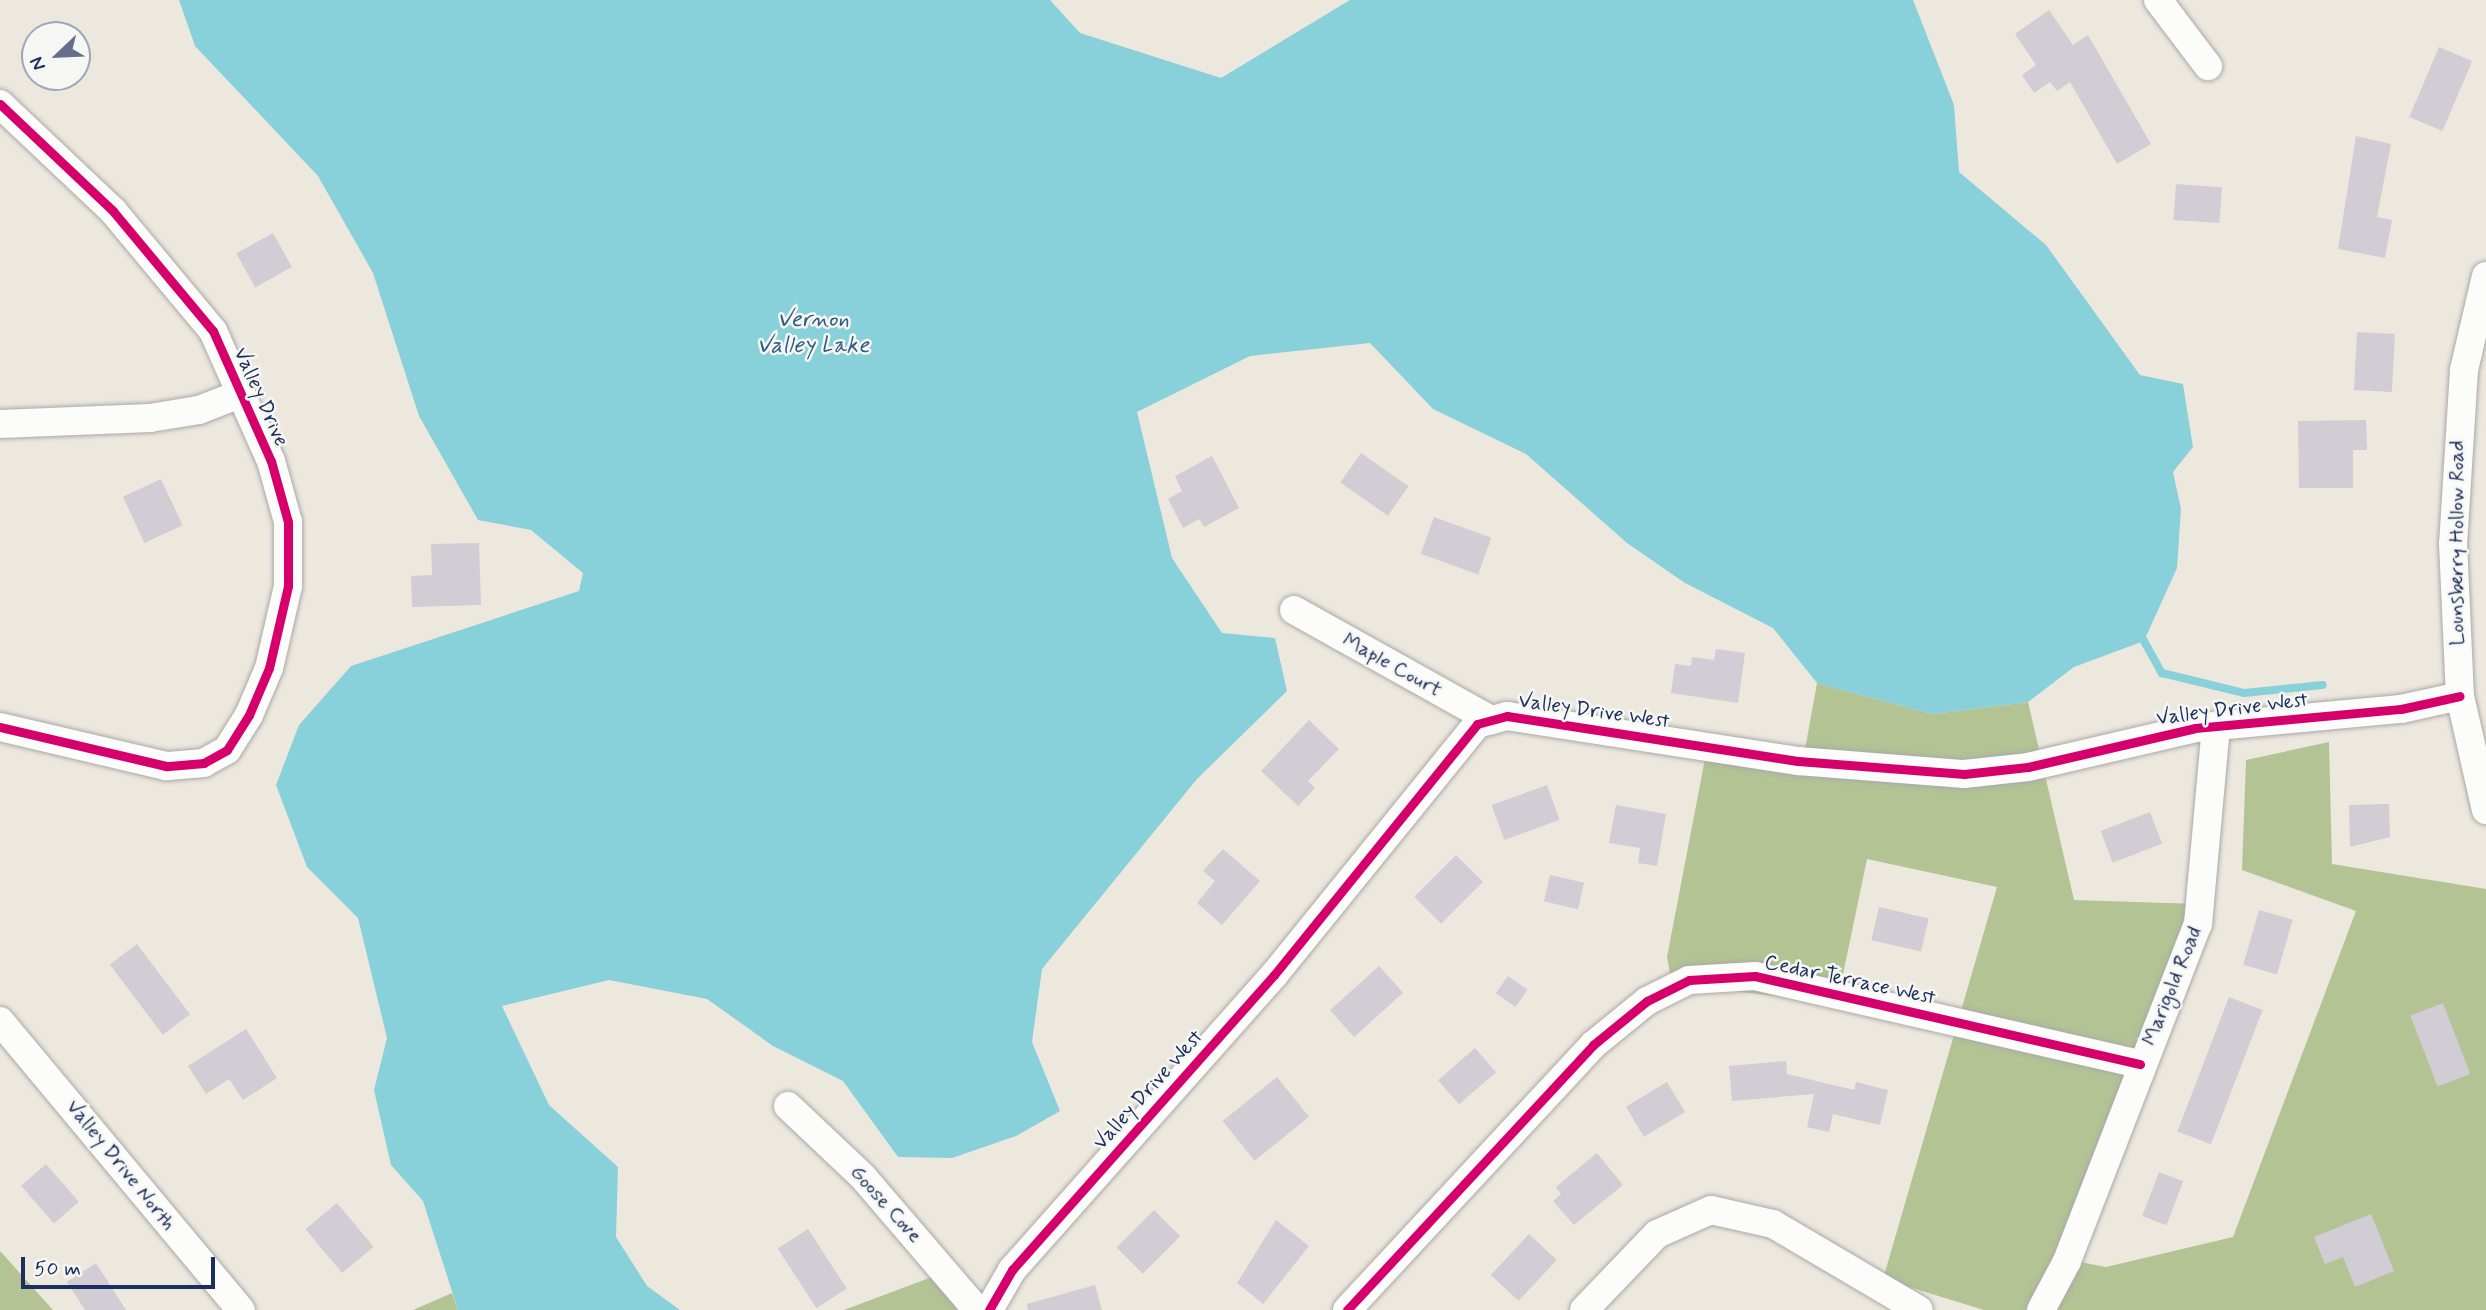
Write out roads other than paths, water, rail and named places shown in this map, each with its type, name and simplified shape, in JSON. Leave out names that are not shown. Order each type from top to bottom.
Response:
[{"type":"street","points":[[2158,0],[2208,66]]},
{"type":"street","name":"Valley Drive","points":[[0,104],[113,211],[181,289],[213,331],[271,461],[288,522],[288,586],[269,667],[227,750],[204,763],[166,766],[0,727]]},
{"type":"street","name":"Lounsberry Hollow Road","points":[[2486,276],[2458,429],[2453,543],[2460,695],[2486,810]]},
{"type":"street","points":[[0,424],[150,418],[200,410],[240,394]]},
{"type":"street","name":"Maple Court","points":[[1294,610],[1491,720]]},
{"type":"street","name":"Valley Drive West","points":[[989,1310],[1012,1270],[1274,975],[1426,782],[1477,724],[1507,716],[1798,761],[1964,774],[2216,726],[2401,709],[2460,695]]},
{"type":"street","name":"Marigold Road","points":[[2040,1310],[2067,1261],[2140,1064],[2198,924],[2216,726]]},
{"type":"street","name":"Cedar Terrace West","points":[[1348,1310],[1593,1045],[1647,1001],[1689,980],[1755,976],[2140,1064]]},
{"type":"street","name":"Valley Drive North","points":[[0,1021],[241,1310]]},
{"type":"street","name":"Goose Cove","points":[[788,1106],[863,1177],[977,1310]]},
{"type":"street","points":[[1584,1310],[1657,1234],[1711,1210],[1773,1224],[1919,1310]]},
{"type":"water","name":"Vernon Valley Lake","points":[[179,0],[1050,0],[1080,33],[1221,78],[1350,0],[1913,0],[1954,105],[1959,172],[2046,245],[2140,375],[2183,384],[2193,447],[2173,472],[2181,509],[2177,568],[2144,641],[2074,667],[2028,702],[1932,714],[1817,683],[1773,628],[1685,583],[1627,543],[1526,454],[1433,409],[1370,343],[1250,356],[1137,412],[1172,558],[1222,633],[1275,638],[1287,691],[1197,779],[1042,969],[1032,1042],[1060,1111],[1016,1136],[952,1158],[898,1157],[843,1081],[773,1046],[707,999],[609,980],[502,1006],[549,1105],[618,1167],[616,1237],[647,1286],[680,1310],[458,1310],[423,1201],[391,1165],[374,1090],[387,1038],[358,918],[307,867],[276,785],[299,725],[351,666],[579,591],[583,573],[531,530],[478,520],[419,416],[373,273],[318,176],[195,46]]},
{"type":"waterway","points":[[2144,641],[2162,673],[2244,693],[2323,685]]}]
